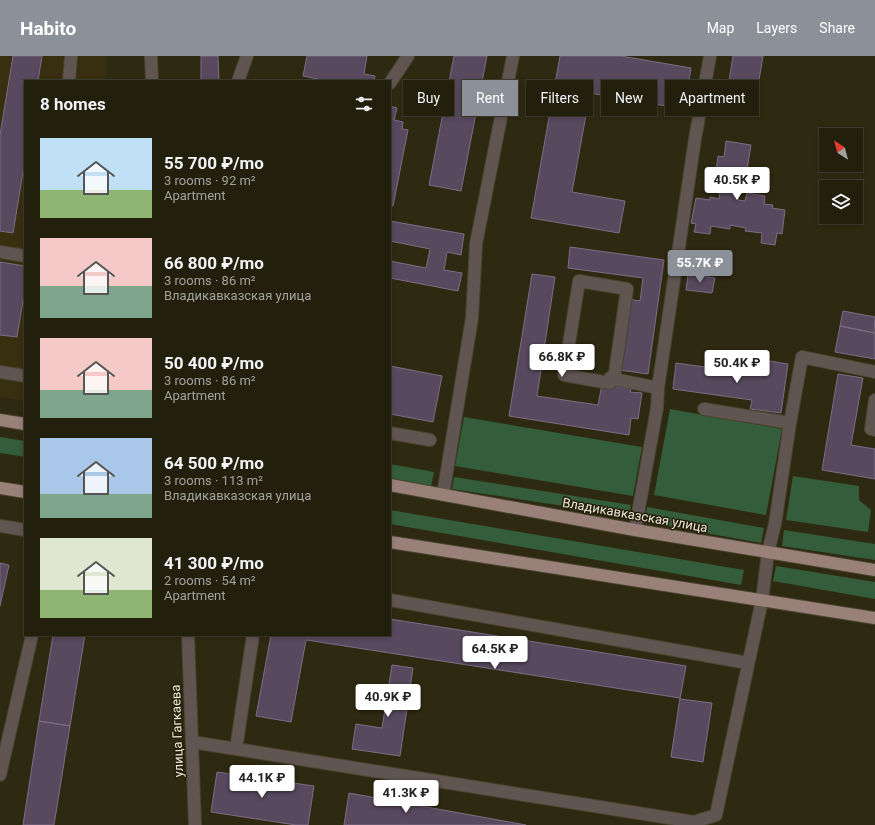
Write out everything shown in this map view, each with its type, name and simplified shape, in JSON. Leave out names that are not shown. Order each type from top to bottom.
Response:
[{"type":"main road","points":[[0,420],[24,424]]},
{"type":"main road","name":"Владикавказская улица","points":[[391,485],[635,530],[875,570]]},
{"type":"main road","points":[[0,488],[24,492]]},
{"type":"main road","points":[[391,542],[875,618]]},
{"type":"street","points":[[69,80],[71,56]]},
{"type":"street","points":[[151,56],[152,80]]},
{"type":"street","points":[[238,80],[247,56]]},
{"type":"street","points":[[391,82],[408,56]]},
{"type":"street","points":[[443,495],[472,318],[476,244],[513,56]]},
{"type":"street","points":[[635,530],[657,408],[658,388],[695,139],[710,56]]},
{"type":"street","points":[[0,252],[24,256]]},
{"type":"street","points":[[614,379],[627,289],[579,281],[564,375],[610,383],[610,378],[614,379],[658,388]]},
{"type":"street","points":[[192,742],[694,823],[716,815],[762,600],[768,552],[775,524],[790,423],[802,357],[875,372]]},
{"type":"street","points":[[0,372],[24,376]]},
{"type":"street","points":[[875,400],[870,429],[875,430]]},
{"type":"street","points":[[704,409],[790,423]]},
{"type":"street","points":[[391,433],[430,440]]},
{"type":"street","points":[[0,526],[24,530]]},
{"type":"street","points":[[391,600],[748,663]]},
{"type":"street","points":[[0,775],[32,636]]},
{"type":"street","name":"улица Гагкаева","points":[[188,636],[195,825]]},
{"type":"street","points":[[236,749],[253,636]]},
{"type":"shaded area","points":[[0,56],[106,56],[106,80],[24,80],[24,401],[0,397]]},
{"type":"green space","points":[[670,409],[782,429],[766,515],[654,495]]},
{"type":"green space","points":[[464,417],[642,447],[633,496],[455,466]]},
{"type":"green space","points":[[0,437],[24,441],[24,457],[0,453]]},
{"type":"green space","points":[[391,464],[434,472],[431,487],[391,479]]},
{"type":"green space","points":[[793,476],[859,486],[859,500],[871,510],[868,532],[786,520]]},
{"type":"green space","points":[[454,477],[631,505],[629,516],[452,489]]},
{"type":"green space","points":[[647,507],[764,528],[761,543],[645,522]]},
{"type":"green space","points":[[391,510],[744,570],[741,585],[391,524]]},
{"type":"green space","points":[[784,530],[875,544],[875,560],[782,546]]},
{"type":"green space","points":[[776,566],[875,582],[875,599],[773,581]]},
{"type":"building","points":[[13,56],[42,56],[38,80],[24,80],[24,166],[13,233],[0,231],[0,135]]},
{"type":"building","points":[[201,56],[218,56],[219,80],[201,80]]},
{"type":"building","points":[[307,56],[367,56],[364,74],[375,76],[374,80],[322,80],[303,76]]},
{"type":"building","points":[[454,56],[487,56],[482,80],[462,80],[462,116],[475,116],[461,191],[429,185],[442,116],[454,116],[454,80],[449,80]]},
{"type":"building","points":[[560,56],[621,56],[691,68],[689,80],[665,80],[665,106],[657,104],[657,80],[601,80],[601,95],[593,94],[593,80],[556,80]]},
{"type":"building","points":[[733,56],[763,56],[759,80],[729,80]]},
{"type":"building","points":[[391,106],[397,108],[394,120],[403,122],[402,129],[408,130],[393,206],[391,205]]},
{"type":"building","points":[[549,116],[586,116],[572,192],[625,201],[619,233],[531,218]]},
{"type":"building","points":[[726,141],[751,145],[746,176],[742,175],[738,200],[745,201],[747,193],[765,196],[764,204],[773,205],[772,208],[785,210],[782,234],[777,233],[775,245],[761,243],[762,233],[745,231],[746,228],[730,225],[730,229],[711,226],[710,234],[694,232],[696,224],[691,223],[696,198],[710,200],[710,197],[719,199],[720,190],[714,190],[715,179],[718,156],[724,157]]},
{"type":"building","points":[[391,221],[464,234],[461,255],[447,252],[444,270],[462,273],[458,291],[391,278],[391,261],[426,268],[430,249],[391,241]]},
{"type":"building","points":[[570,247],[664,260],[648,374],[619,370],[628,299],[640,301],[643,278],[568,268]]},
{"type":"building","points":[[0,262],[24,266],[24,294],[17,337],[0,335]]},
{"type":"building","points":[[532,274],[555,277],[537,396],[598,405],[602,384],[631,389],[630,392],[642,393],[638,419],[631,418],[629,435],[509,416]]},
{"type":"building","points":[[688,274],[715,278],[712,293],[686,290]]},
{"type":"building","points":[[843,311],[875,317],[874,333],[840,326]]},
{"type":"building","points":[[840,326],[875,333],[875,359],[835,352]]},
{"type":"building","points":[[758,359],[788,364],[781,413],[750,409],[752,400],[673,389],[676,363],[756,374]]},
{"type":"building","points":[[391,366],[442,376],[433,422],[391,414]]},
{"type":"building","points":[[838,374],[863,378],[851,445],[875,449],[875,479],[822,470]]},
{"type":"building","points":[[0,563],[9,565],[0,606]]},
{"type":"building","points":[[391,619],[686,666],[680,699],[712,703],[703,762],[671,757],[680,698],[306,640],[291,722],[256,716],[271,636],[391,636]]},
{"type":"building","points":[[53,636],[85,636],[70,726],[39,721]]},
{"type":"building","points":[[392,665],[413,668],[400,756],[352,749],[356,724],[382,728]]},
{"type":"building","points":[[39,721],[70,726],[54,825],[23,825]]},
{"type":"building","points":[[217,772],[314,786],[308,825],[296,825],[211,812]]},
{"type":"building","points":[[349,793],[526,825],[344,825]]}]
